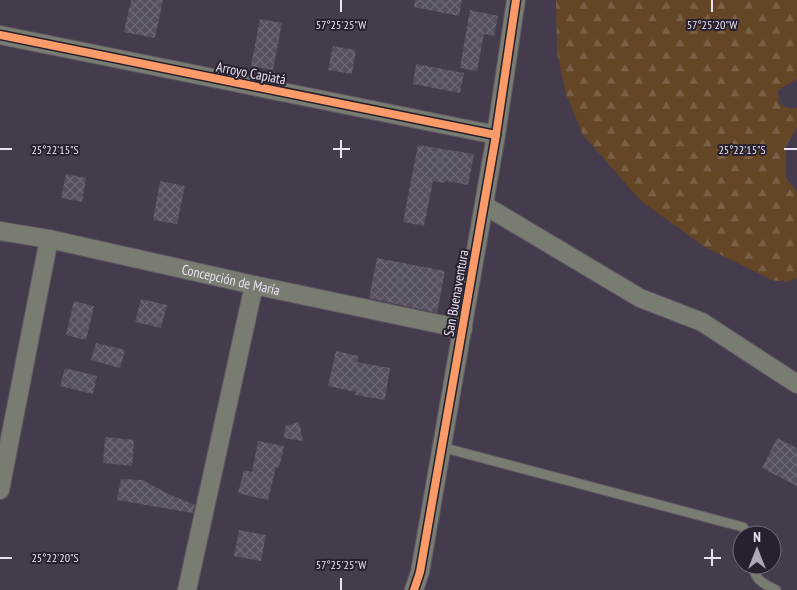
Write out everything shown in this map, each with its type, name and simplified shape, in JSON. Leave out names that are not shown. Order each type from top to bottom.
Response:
[{"type":"street","name":"San Buenaventura","points":[[414,590],[420,572],[463,329],[496,135],[516,0]]},
{"type":"street","name":"Arroyo Capiatá","points":[[0,36],[496,135]]},
{"type":"street","points":[[484,205],[640,298],[702,322],[797,384]]},
{"type":"street","name":"Concepción de María","points":[[0,231],[49,239],[463,329]]},
{"type":"street","points":[[0,490],[49,239]]},
{"type":"street","points":[[187,590],[254,285]]},
{"type":"lane","points":[[442,447],[735,525]]},
{"type":"lane","points":[[756,575],[760,581],[776,590]]},
{"type":"green space","points":[[556,0],[797,0],[797,79],[778,90],[779,104],[792,109],[797,107],[797,128],[786,146],[786,178],[797,192],[797,278],[787,282],[772,280],[705,247],[641,201],[583,135],[566,94],[557,52]]},
{"type":"building","points":[[131,0],[163,0],[155,38],[124,32]]},
{"type":"building","points":[[415,0],[462,0],[459,16],[414,7]]},
{"type":"building","points":[[470,10],[498,16],[494,36],[484,34],[477,71],[460,68]]},
{"type":"building","points":[[260,19],[282,23],[273,70],[251,66]]},
{"type":"building","points":[[333,46],[356,50],[352,74],[328,70]]},
{"type":"building","points":[[416,64],[464,73],[460,93],[413,84]]},
{"type":"building","points":[[418,145],[474,154],[468,185],[433,181],[424,226],[403,222]]},
{"type":"building","points":[[66,174],[86,178],[82,202],[61,198]]},
{"type":"building","points":[[160,181],[185,186],[177,224],[153,220]]},
{"type":"building","points":[[377,258],[445,271],[437,313],[369,298]]},
{"type":"building","points":[[141,299],[167,305],[161,328],[135,322]]},
{"type":"building","points":[[74,301],[94,306],[86,340],[66,335]]},
{"type":"building","points":[[96,343],[125,350],[120,368],[91,360]]},
{"type":"building","points":[[336,351],[358,356],[357,362],[390,368],[385,400],[355,395],[356,392],[328,386]]},
{"type":"building","points":[[65,368],[97,376],[93,394],[60,386]]},
{"type":"building","points":[[299,422],[303,441],[284,438],[285,426]]},
{"type":"building","points":[[105,437],[134,440],[132,466],[103,463]]},
{"type":"building","points":[[777,438],[797,448],[797,486],[762,468]]},
{"type":"building","points":[[258,441],[284,446],[279,468],[276,467],[268,500],[238,493],[244,470],[252,472]]},
{"type":"building","points":[[121,479],[143,480],[166,493],[195,505],[193,513],[117,500]]},
{"type":"building","points":[[239,530],[266,535],[261,561],[234,556]]},
{"type":"cycle path","points":[[414,590],[420,572],[496,135],[516,0]]},
{"type":"cycle path","points":[[0,35],[496,135]]}]
